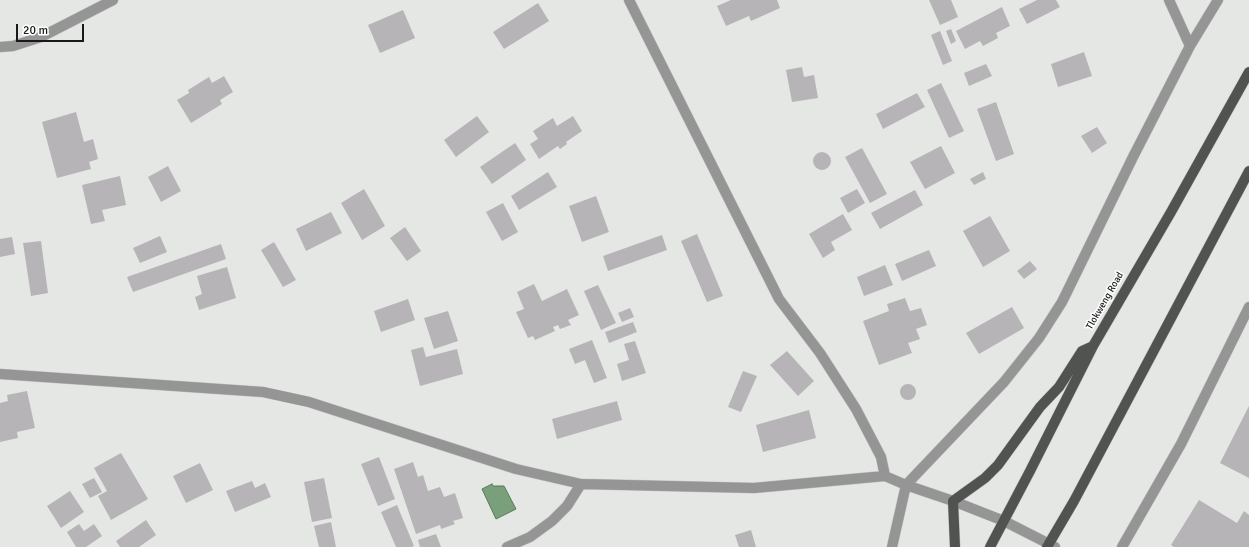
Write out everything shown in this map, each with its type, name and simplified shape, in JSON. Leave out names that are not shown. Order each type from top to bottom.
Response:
[{"type":"main road","name":"Tlokweng Road","points":[[990,547],[1093,346],[1171,212],[1249,72]]},
{"type":"main road","points":[[1050,546],[1249,171]]},
{"type":"main road","points":[[955,547],[953,501],[985,478],[998,465],[1040,408],[1059,387],[1082,351],[1093,346]]},
{"type":"street","points":[[0,47],[13,46],[40,37],[113,0]]},
{"type":"street","points":[[628,0],[776,294],[820,353],[856,409],[881,457],[885,476]]},
{"type":"street","points":[[1169,0],[1190,46]]},
{"type":"street","points":[[892,547],[906,485],[1004,382],[1039,338],[1062,302],[1133,157],[1190,46],[1218,0]]},
{"type":"street","points":[[1122,547],[1181,444],[1249,307]]},
{"type":"street","points":[[0,374],[263,392],[309,402],[516,469],[581,484],[754,488],[885,476],[1004,521],[1050,546]]},
{"type":"street","points":[[507,547],[530,537],[552,521],[567,506],[581,484]]},
{"type":"shaded area","points":[[492,484],[493,486],[504,486],[516,509],[496,519],[482,489]]},
{"type":"building","points":[[731,0],[777,0],[780,8],[751,21],[749,16],[726,26],[717,6]]},
{"type":"building","points":[[929,0],[951,0],[958,17],[940,25]]},
{"type":"building","points":[[1037,0],[1056,0],[1060,7],[1027,24],[1019,9]]},
{"type":"building","points":[[538,3],[549,21],[504,49],[493,32]]},
{"type":"building","points":[[1002,7],[1010,26],[996,33],[998,38],[983,46],[980,41],[965,49],[956,31]]},
{"type":"building","points":[[403,10],[415,38],[380,53],[368,25]]},
{"type":"building","points":[[951,29],[956,41],[951,44],[946,31]]},
{"type":"building","points":[[940,31],[952,61],[943,65],[931,35]]},
{"type":"building","points":[[1084,52],[1092,76],[1058,87],[1051,64]]},
{"type":"building","points":[[986,64],[992,76],[969,86],[964,73]]},
{"type":"building","points":[[802,67],[804,77],[814,75],[818,98],[792,102],[786,70]]},
{"type":"building","points":[[224,76],[233,92],[220,100],[222,104],[191,123],[177,100],[189,93],[188,90],[209,77],[212,83]]},
{"type":"building","points":[[941,83],[964,131],[949,138],[927,90]]},
{"type":"building","points":[[917,93],[925,107],[883,129],[876,114]]},
{"type":"building","points":[[996,102],[1014,154],[996,161],[977,109]]},
{"type":"building","points":[[76,112],[84,142],[93,139],[98,159],[89,162],[91,169],[57,178],[42,122]]},
{"type":"building","points":[[477,116],[489,132],[456,157],[444,140]]},
{"type":"building","points":[[573,116],[582,131],[566,142],[567,144],[560,149],[558,146],[539,159],[530,144],[538,139],[533,131],[553,118],[557,126]]},
{"type":"building","points":[[1097,127],[1107,143],[1092,153],[1081,136]]},
{"type":"building","points":[[515,143],[526,160],[492,184],[480,167]]},
{"type":"building","points":[[941,146],[955,173],[925,189],[910,162]]},
{"type":"building","points":[[862,148],[887,194],[870,203],[845,157]]},
{"type":"building","points":[[822,152],[828,155],[831,161],[828,167],[822,170],[816,167],[813,161],[816,155]]},
{"type":"building","points":[[168,166],[181,191],[161,202],[148,177]]},
{"type":"building","points":[[548,172],[557,187],[519,210],[511,196]]},
{"type":"building","points":[[983,172],[986,179],[974,185],[970,179]]},
{"type":"building","points":[[120,176],[126,205],[102,210],[105,221],[91,224],[82,185]]},
{"type":"building","points":[[364,189],[385,226],[362,240],[341,203]]},
{"type":"building","points":[[857,189],[865,203],[848,213],[840,198]]},
{"type":"building","points":[[915,190],[923,205],[880,229],[871,213]]},
{"type":"building","points":[[596,196],[609,232],[582,242],[569,206]]},
{"type":"building","points":[[503,203],[518,232],[502,241],[486,212]]},
{"type":"building","points":[[331,212],[342,233],[306,251],[296,229]]},
{"type":"building","points":[[843,214],[852,230],[831,242],[835,250],[823,258],[809,234]]},
{"type":"building","points":[[990,216],[1010,251],[983,267],[963,231]]},
{"type":"building","points":[[405,227],[421,251],[407,261],[390,238]]},
{"type":"building","points":[[697,234],[723,296],[707,302],[681,241]]},
{"type":"building","points":[[662,235],[667,250],[608,271],[603,256]]},
{"type":"building","points":[[160,236],[167,252],[140,263],[133,248]]},
{"type":"building","points":[[12,237],[15,254],[0,257],[0,239]]},
{"type":"building","points":[[41,241],[48,293],[31,296],[23,243]]},
{"type":"building","points":[[274,242],[296,280],[283,287],[261,250]]},
{"type":"building","points":[[221,244],[226,259],[133,292],[127,277]]},
{"type":"building","points":[[929,250],[936,266],[902,281],[895,264]]},
{"type":"building","points":[[1030,261],[1037,269],[1024,279],[1017,271]]},
{"type":"building","points":[[885,265],[893,285],[864,296],[857,277]]},
{"type":"building","points":[[227,267],[236,298],[199,310],[195,297],[202,294],[197,276]]},
{"type":"building","points":[[534,284],[542,301],[567,289],[579,315],[568,320],[571,325],[560,329],[558,325],[553,327],[555,331],[535,340],[533,336],[528,338],[516,312],[524,309],[517,292]]},
{"type":"building","points":[[598,285],[616,323],[601,330],[584,291]]},
{"type":"building","points":[[905,298],[910,311],[921,308],[927,325],[916,329],[920,339],[908,343],[912,353],[879,365],[863,321],[889,311],[887,304]]},
{"type":"building","points":[[408,299],[415,320],[381,332],[374,311]]},
{"type":"building","points":[[1012,307],[1024,328],[979,354],[966,333]]},
{"type":"building","points":[[630,308],[634,317],[622,322],[618,313]]},
{"type":"building","points":[[448,311],[458,341],[434,349],[424,318]]},
{"type":"building","points":[[633,322],[637,332],[609,343],[605,332]]},
{"type":"building","points":[[592,340],[607,378],[594,383],[585,360],[575,364],[569,349]]},
{"type":"building","points":[[635,341],[646,373],[622,381],[617,364],[629,360],[624,344]]},
{"type":"building","points":[[423,347],[426,357],[457,349],[463,374],[420,386],[411,350]]},
{"type":"building","points":[[787,351],[814,381],[798,396],[770,365]]},
{"type":"building","points":[[743,371],[757,376],[741,412],[728,407]]},
{"type":"building","points":[[905,384],[911,384],[916,389],[914,398],[911,400],[905,400],[900,395],[900,389]]},
{"type":"building","points":[[27,391],[35,428],[17,432],[18,438],[0,442],[0,403],[8,401],[7,395]]},
{"type":"building","points":[[617,401],[622,420],[557,439],[552,419]]},
{"type":"building","points":[[1249,406],[1249,478],[1220,463]]},
{"type":"building","points":[[809,410],[816,438],[763,452],[756,425]]},
{"type":"building","points":[[121,453],[148,499],[111,520],[98,496],[107,491],[94,468]]},
{"type":"building","points":[[379,457],[395,499],[378,506],[361,464]]},
{"type":"building","points":[[413,462],[418,477],[423,475],[428,491],[440,487],[444,497],[455,493],[463,518],[453,521],[455,524],[441,529],[440,525],[416,534],[394,469]]},
{"type":"building","points":[[200,463],[213,490],[186,503],[173,476]]},
{"type":"building","points":[[94,478],[102,492],[90,498],[82,484]]},
{"type":"building","points":[[324,478],[332,518],[312,522],[304,482]]},
{"type":"building","points":[[252,481],[255,488],[265,483],[271,497],[235,512],[226,491]]},
{"type":"building","points":[[70,491],[84,512],[61,528],[47,506]]},
{"type":"building","points":[[1199,500],[1237,523],[1244,511],[1249,515],[1249,547],[1174,547],[1171,545]]},
{"type":"building","points":[[397,505],[414,546],[396,547],[381,512]]},
{"type":"building","points":[[146,520],[156,535],[139,547],[120,547],[116,541]]},
{"type":"building","points":[[331,522],[336,547],[319,547],[314,526]]},
{"type":"building","points":[[79,524],[84,531],[94,524],[102,536],[86,547],[76,547],[67,532]]},
{"type":"building","points":[[751,530],[756,547],[739,547],[735,535]]},
{"type":"building","points":[[436,534],[441,547],[420,547],[418,540]]}]
